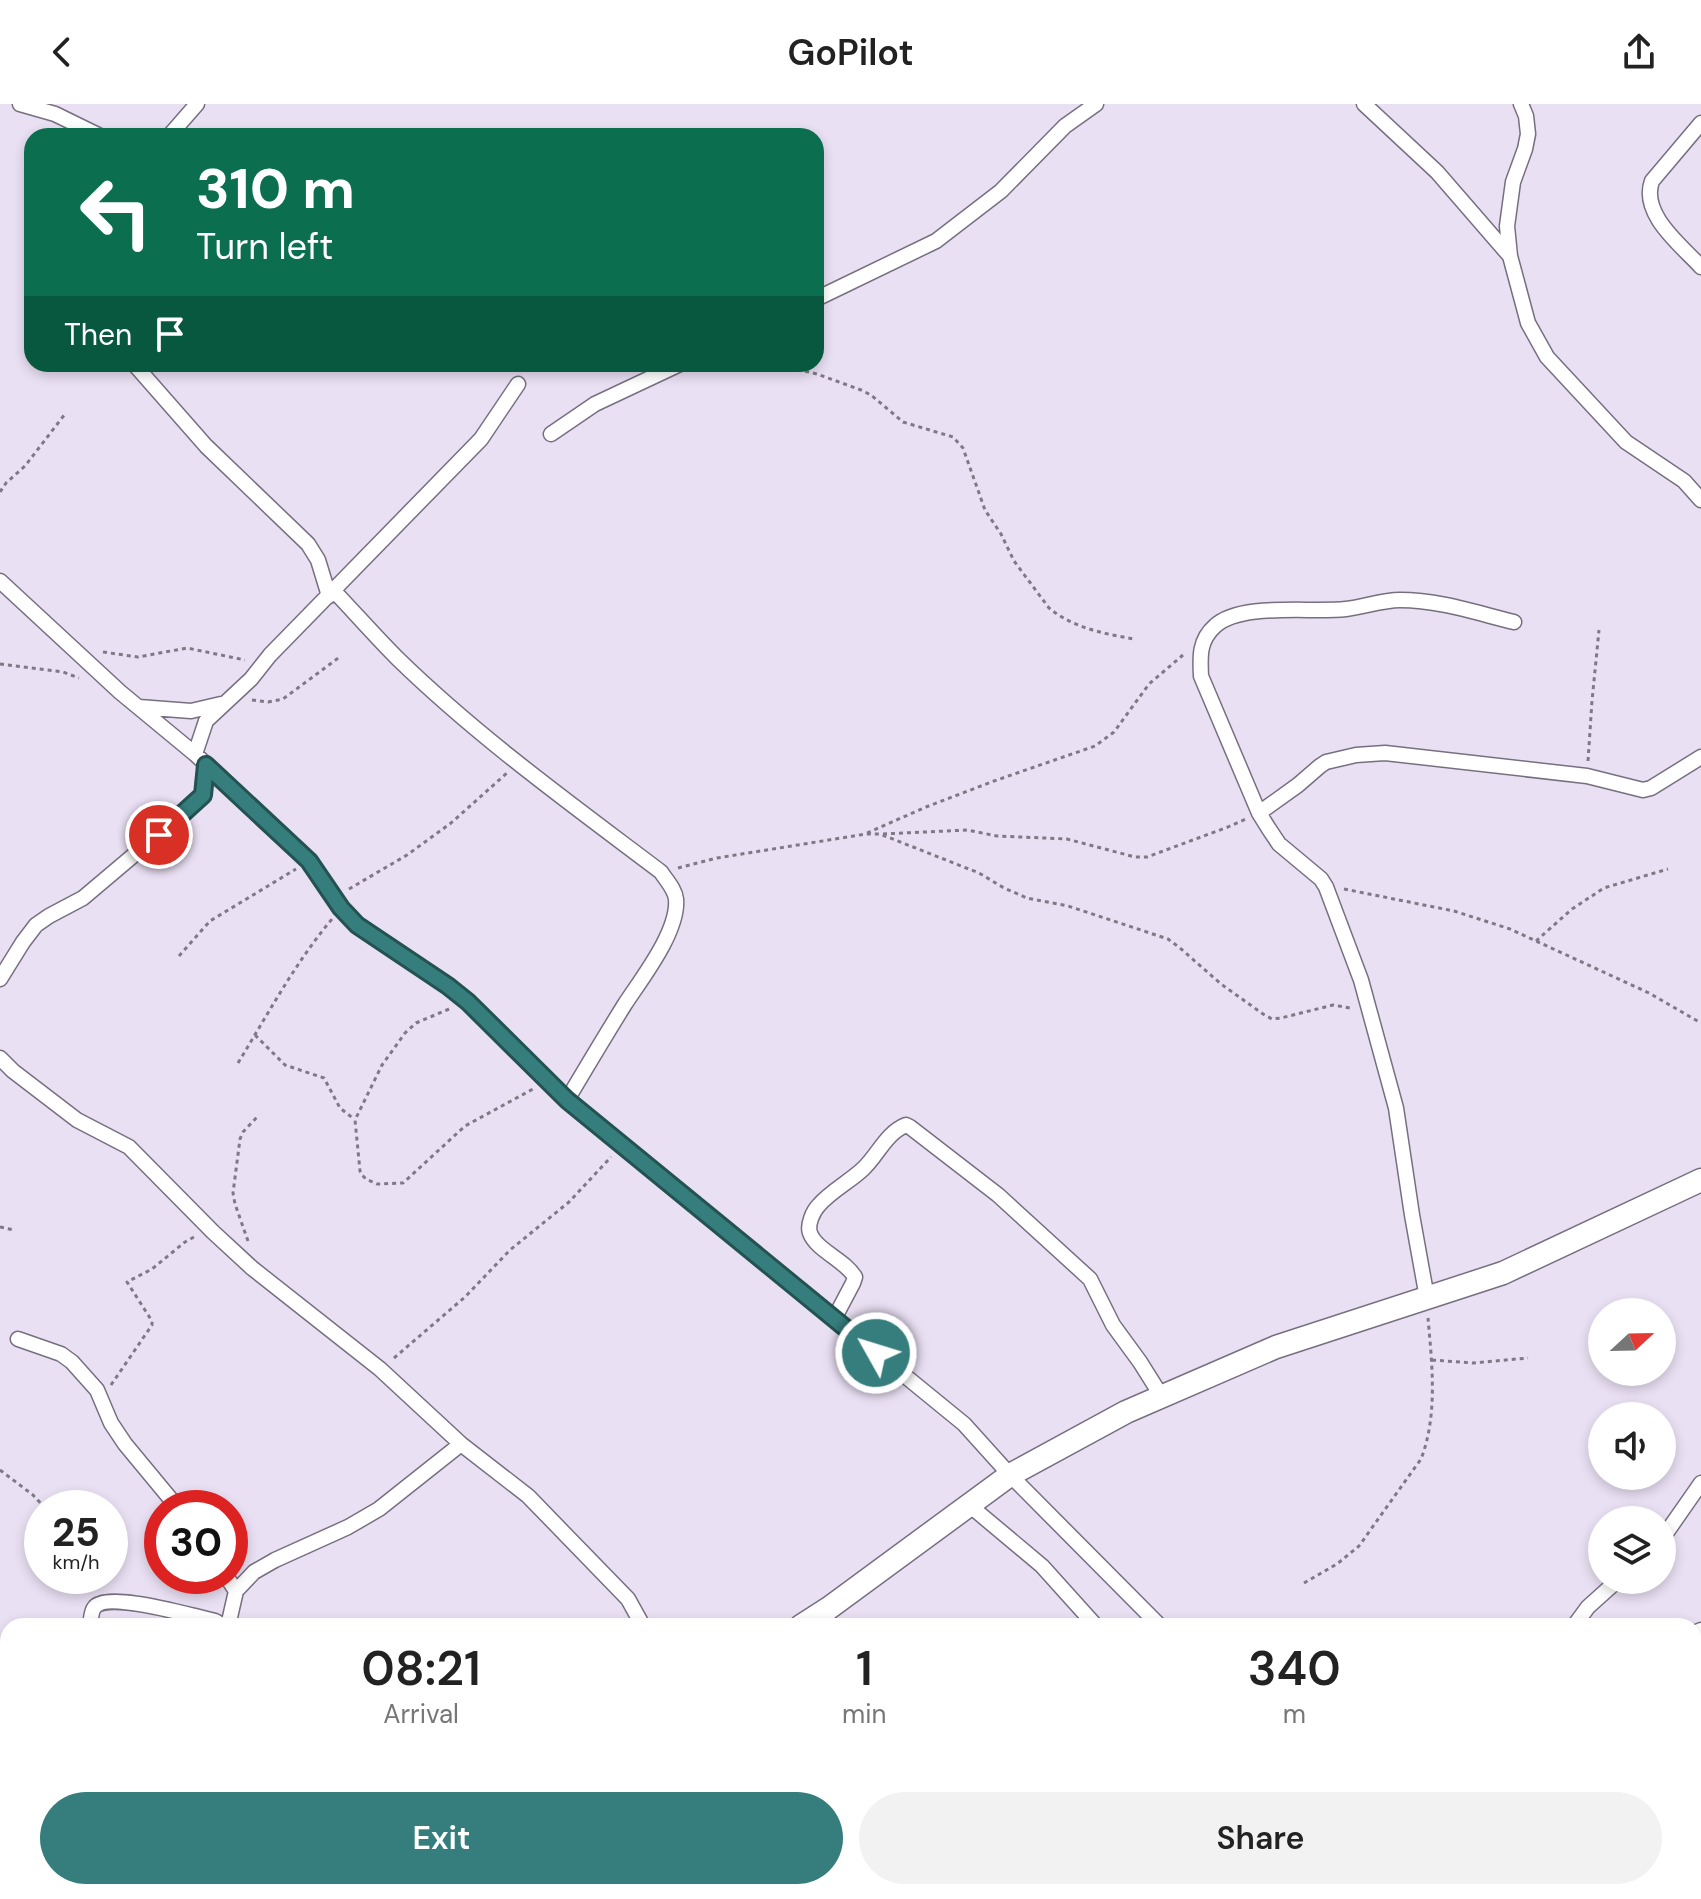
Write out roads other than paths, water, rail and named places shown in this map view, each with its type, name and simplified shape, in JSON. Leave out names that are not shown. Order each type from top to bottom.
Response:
[{"type":"street","points":[[20,104],[55,114],[84,128]]},
{"type":"street","points":[[176,128],[197,104]]},
{"type":"street","points":[[824,295],[936,241],[1001,191],[1065,126],[1096,104]]},
{"type":"street","points":[[1364,104],[1437,172],[1510,256]]},
{"type":"street","points":[[1521,104],[1528,134],[1513,182],[1507,226],[1510,256],[1528,323],[1547,357],[1626,442],[1684,481],[1701,500]]},
{"type":"street","points":[[1701,123],[1652,181],[1649,190],[1659,221],[1701,267]]},
{"type":"street","points":[[141,372],[206,446],[308,544],[331,594],[397,658],[518,763],[661,872],[674,894],[673,920],[657,956],[567,1100]]},
{"type":"street","points":[[551,434],[595,404],[663,372]]},
{"type":"street","points":[[195,754],[206,721],[481,439],[518,384]]},
{"type":"street","points":[[0,581],[195,754],[309,861],[341,908],[357,925],[468,1002],[567,1100],[964,1424],[1010,1475],[1152,1618]]},
{"type":"street","points":[[1427,1298],[1396,1108],[1361,980],[1326,887],[1321,879],[1279,844],[1259,813],[1201,676],[1200,654],[1203,641],[1212,627],[1223,620],[1259,611],[1347,609],[1399,600],[1458,608],[1514,622]]},
{"type":"street","points":[[139,707],[191,711],[228,700]]},
{"type":"street","points":[[1259,813],[1320,766],[1334,759],[1356,755],[1385,753],[1587,776],[1647,789],[1701,757]]},
{"type":"street","points":[[0,979],[36,925],[83,898],[199,800],[204,789],[206,765]]},
{"type":"street","points":[[0,1058],[77,1120],[129,1147],[252,1268],[380,1369],[461,1444],[528,1496],[628,1599],[639,1618]]},
{"type":"street","points":[[834,1319],[855,1277],[817,1244],[810,1234],[809,1223],[817,1206],[864,1168],[893,1132],[906,1125],[998,1195],[1090,1279],[1113,1325],[1162,1397]]},
{"type":"street","points":[[813,1618],[1010,1475],[1126,1412],[1276,1347],[1503,1273],[1701,1180]]},
{"type":"street","points":[[18,1339],[61,1354],[96,1388],[111,1423],[163,1490]]},
{"type":"street","points":[[248,1578],[264,1566],[379,1509],[461,1444]]},
{"type":"street","points":[[1676,1519],[1701,1483]]},
{"type":"street","points":[[968,1504],[1042,1566],[1089,1618]]},
{"type":"street","points":[[228,1618],[235,1594]]},
{"type":"street","points":[[1580,1618],[1602,1594]]},
{"type":"street","points":[[91,1618],[96,1605],[119,1601],[203,1618]]}]
